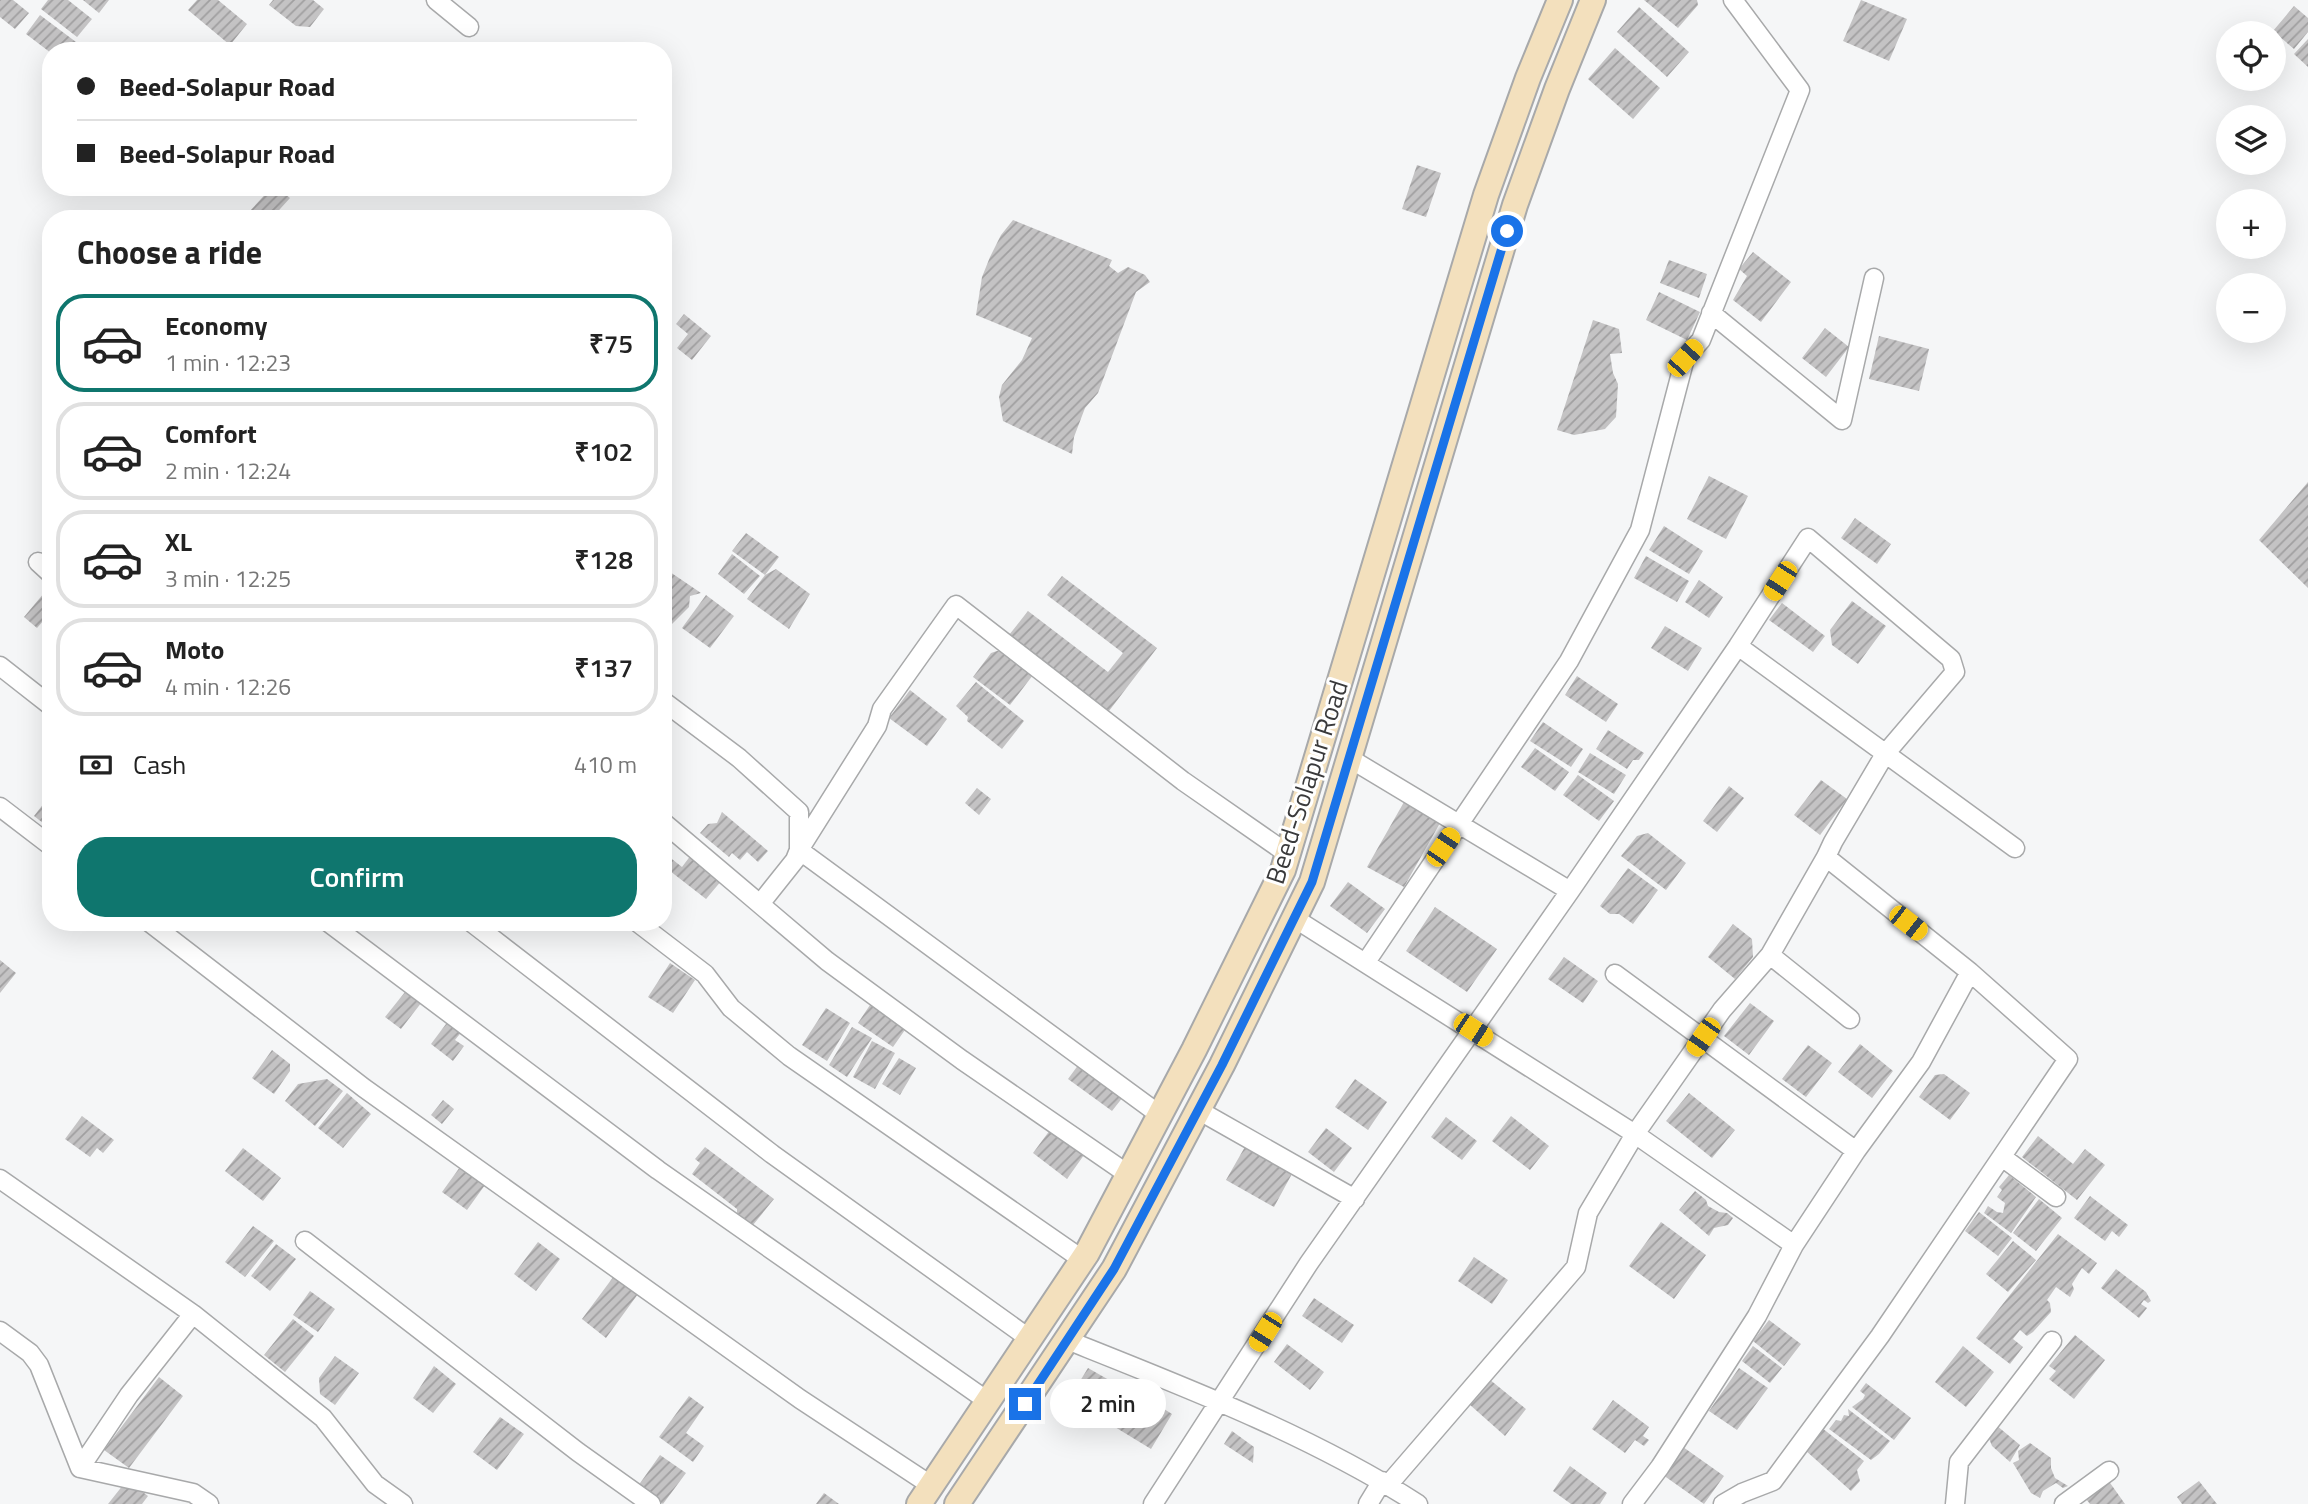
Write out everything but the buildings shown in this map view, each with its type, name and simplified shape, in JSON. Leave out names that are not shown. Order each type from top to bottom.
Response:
[{"type":"main road","name":"Beed-Solapur Road","points":[[926,1495],[1083,1260],[1160,1115],[1283,870],[1486,195],[1528,78],[1560,0]]},
{"type":"main road","name":"Beed-Solapur Road","points":[[957,1504],[1114,1269],[1198,1110],[1312,882],[1515,205],[1593,0]]},
{"type":"street","points":[[436,0],[469,27]]},
{"type":"street","points":[[1366,962],[1569,661],[1640,530],[1685,358],[1701,340],[1800,90],[1733,0]]},
{"type":"street","points":[[1711,313],[1842,420],[1874,278]]},
{"type":"street","points":[[1153,1504],[1309,1263],[1570,891],[1738,646],[1808,538],[1951,659],[1955,672],[1885,754],[1770,955],[1722,1010],[1635,1134],[1588,1213],[1576,1267],[1368,1504]]},
{"type":"street","points":[[760,904],[795,860],[877,726],[882,709],[956,605],[1184,781],[1288,855]]},
{"type":"street","points":[[1738,646],[2014,848]]},
{"type":"street","points":[[0,666],[42,699]]},
{"type":"street","points":[[672,708],[738,758],[799,812],[799,850]]},
{"type":"street","points":[[1349,758],[1570,891]]},
{"type":"street","points":[[0,807],[42,839]]},
{"type":"street","points":[[672,830],[849,977],[962,1060],[1129,1175]]},
{"type":"street","points":[[799,850],[1160,1115]]},
{"type":"street","points":[[1723,1504],[1748,1498],[1773,1481],[1881,1336],[2068,1059],[1970,972],[1826,857]]},
{"type":"street","points":[[1294,918],[1635,1134],[1794,1245]]},
{"type":"street","points":[[161,931],[364,1088],[800,1399],[926,1495]]},
{"type":"street","points":[[340,931],[659,1170],[989,1402]]},
{"type":"street","points":[[483,931],[772,1154],[1030,1339]]},
{"type":"street","points":[[649,931],[705,974],[731,1008],[789,1056],[1083,1260]]},
{"type":"street","points":[[1770,955],[1850,1019]]},
{"type":"street","points":[[1632,1504],[1660,1467],[1757,1315],[1794,1245],[1856,1151],[1921,1062],[1970,972]]},
{"type":"street","points":[[1615,974],[1856,1151]]},
{"type":"street","points":[[1198,1110],[1354,1199]]},
{"type":"street","points":[[2002,1157],[2056,1197]]},
{"type":"street","points":[[0,1179],[193,1314],[323,1418],[375,1484],[403,1504]]},
{"type":"street","points":[[305,1241],[578,1452],[651,1504]]},
{"type":"street","points":[[80,1468],[129,1395],[193,1314]]},
{"type":"street","points":[[0,1331],[30,1353],[39,1365],[80,1468]]},
{"type":"street","points":[[1067,1340],[1221,1401],[1385,1483],[1418,1504]]},
{"type":"street","points":[[1955,1504],[1959,1462],[2052,1341]]},
{"type":"street","points":[[80,1468],[194,1493],[209,1504]]},
{"type":"street","points":[[2064,1504],[2109,1471]]},
{"type":"route","points":[[1025,1404],[1114,1269],[1222,1065],[1312,882],[1507,231]]}]
